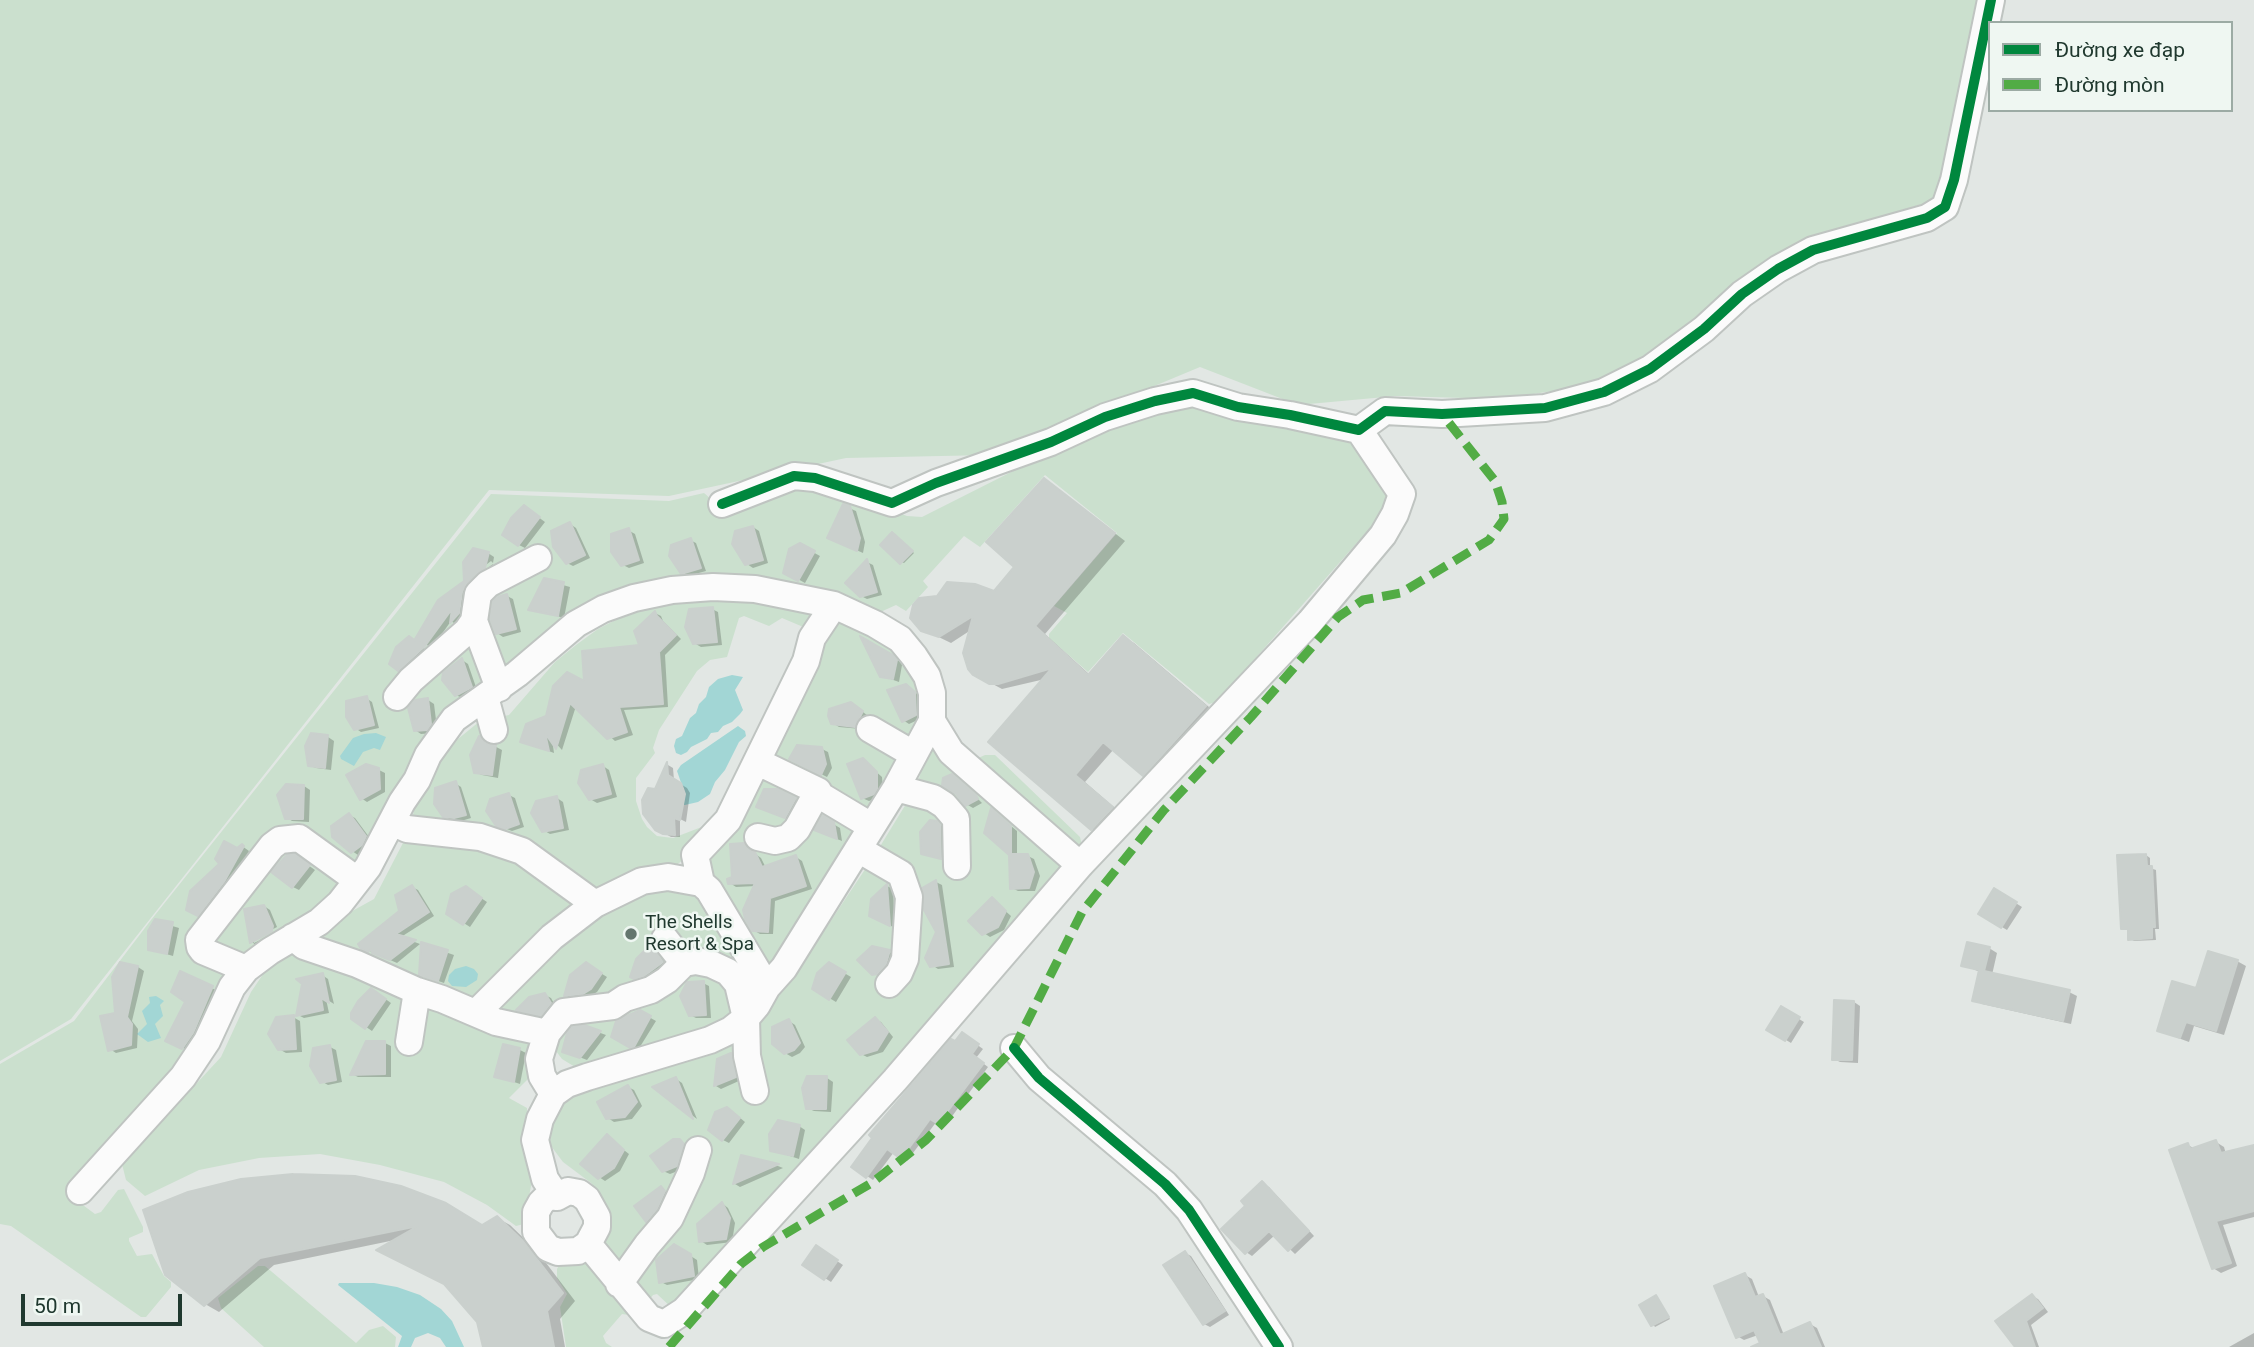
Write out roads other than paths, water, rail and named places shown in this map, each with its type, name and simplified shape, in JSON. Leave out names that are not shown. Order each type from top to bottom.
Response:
[{"type":"street","points":[[1359,430],[1385,411],[1441,414],[1545,408],[1604,392],[1650,369],[1704,329],[1742,294],[1778,269],[1813,250],[1927,218],[1945,206],[1954,180],[1991,0]]},
{"type":"street","points":[[588,1244],[649,1318],[664,1324],[684,1311],[895,1080],[1080,865],[1310,622],[1383,535],[1402,494],[1359,430],[1238,407],[1193,393],[1155,401],[1105,417],[1051,442],[936,483],[892,503],[815,478],[794,476],[722,504]]},
{"type":"street","points":[[494,730],[492,693],[474,621],[475,604],[483,589],[538,558]]},
{"type":"street","points":[[80,1191],[183,1077],[206,1041],[232,987],[246,969],[319,922],[340,903],[368,867],[417,780],[428,755],[454,719],[492,693],[576,624],[603,609],[634,598],[672,590],[713,587],[755,589],[834,605],[900,639],[927,676],[932,694],[932,721],[896,788],[785,968],[767,987],[746,1018],[731,1030],[710,1040],[577,1081],[553,1094],[540,1119],[536,1140],[545,1179],[557,1198]]},
{"type":"street","points":[[701,883],[695,855],[728,820],[806,660],[812,638],[834,605]]},
{"type":"street","points":[[397,697],[411,680],[467,631],[474,621]]},
{"type":"street","points":[[932,721],[951,752],[1080,865]]},
{"type":"street","points":[[870,729],[913,754]]},
{"type":"street","points":[[758,762],[818,791],[821,796],[871,826]]},
{"type":"street","points":[[896,788],[933,797],[956,819],[957,866]]},
{"type":"street","points":[[758,837],[775,842],[788,838],[797,829],[818,791]]},
{"type":"street","points":[[392,822],[407,829],[480,836],[522,851],[594,904]]},
{"type":"street","points":[[246,969],[203,951],[199,940],[272,846],[280,840],[299,838],[357,880]]},
{"type":"street","points":[[858,849],[901,874],[909,897],[905,959],[889,984]]},
{"type":"street","points":[[476,1013],[552,937],[594,904],[642,881],[668,877],[701,883],[709,890],[767,987]]},
{"type":"street","points":[[293,937],[304,946],[357,964],[496,1022],[547,1032]]},
{"type":"street","points":[[666,939],[684,964]]},
{"type":"street","points":[[553,1094],[542,1076],[540,1059],[547,1032],[564,1012],[613,1006],[625,998],[651,990],[684,964],[696,961],[728,972],[738,984],[746,1018],[747,1056],[755,1091]]},
{"type":"street","points":[[409,1042],[417,991]]},
{"type":"street","points":[[1014,1048],[1039,1078],[1165,1184],[1189,1210],[1279,1347]]},
{"type":"street","points":[[619,1284],[670,1218],[691,1173],[698,1150]]},
{"type":"street","points":[[568,1191],[579,1193],[594,1207],[597,1227],[588,1244],[578,1251],[558,1252],[541,1241],[536,1232],[536,1212],[548,1196],[557,1198],[568,1191]]},
{"type":"water","points":[[732,675],[743,677],[735,690],[743,710],[732,722],[718,732],[711,733],[707,739],[687,752],[681,755],[676,753],[676,739],[682,736],[690,718],[706,697],[709,687],[718,679]]},
{"type":"water","points":[[738,726],[745,731],[746,736],[739,742],[710,794],[698,802],[680,804],[685,794],[677,771],[681,765]]},
{"type":"water","points":[[376,733],[386,737],[380,750],[374,748],[363,752],[354,766],[341,759],[340,756],[353,738]]},
{"type":"water","points":[[466,966],[478,974],[477,980],[466,987],[452,986],[448,981],[449,975],[455,969]]},
{"type":"water","points":[[156,996],[164,1001],[160,1005],[163,1016],[155,1024],[161,1038],[148,1042],[137,1034],[147,1024],[142,1011],[150,1003],[149,997]]},
{"type":"water","points":[[374,1283],[420,1295],[441,1309],[452,1321],[464,1347],[446,1347],[440,1338],[428,1333],[415,1338],[411,1347],[398,1347],[402,1336],[338,1285]]},
{"type":"place","name":"The Shells Resort & Spa","points":[[631,934]]}]
